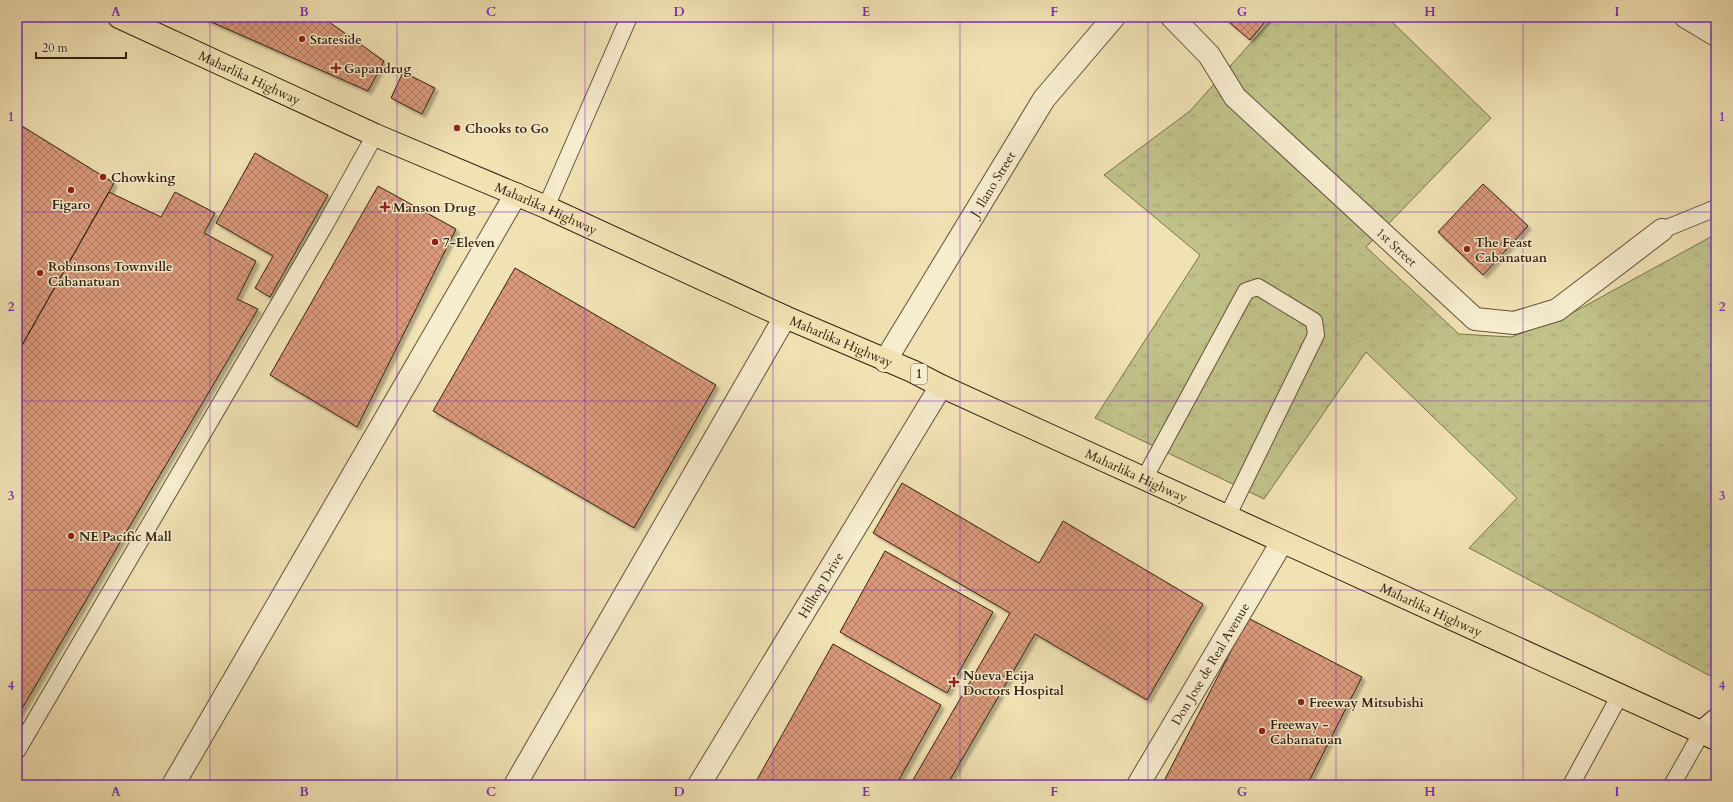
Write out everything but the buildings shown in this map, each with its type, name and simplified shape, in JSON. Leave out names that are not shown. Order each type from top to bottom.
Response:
[{"type":"main road","name":"Maharlika Highway","points":[[119,17],[375,135],[546,207],[885,361],[912,371],[941,386],[1226,517],[1620,695],[1711,730]]},
{"type":"street","name":"J. Ilano Street","points":[[885,361],[1044,99],[1114,17]]},
{"type":"street","name":"1st Street","points":[[1172,17],[1208,55],[1235,97],[1475,319],[1514,323],[1557,310],[1662,230]]},
{"type":"street","points":[[1686,17],[1716,35]]},
{"type":"street","points":[[173,785],[516,194]]},
{"type":"street","points":[[515,785],[785,316]]},
{"type":"street","name":"Hilltop Drive","points":[[699,785],[941,386]]},
{"type":"street","name":"Don Jose de Real Avenue","points":[[1138,785],[1282,542]]},
{"type":"lane","points":[[546,207],[630,17]]},
{"type":"lane","points":[[17,751],[321,232],[375,135]]},
{"type":"lane","points":[[1662,230],[1716,208]]},
{"type":"lane","points":[[1144,479],[1246,291],[1258,287],[1314,321],[1316,335],[1226,517]]},
{"type":"lane","points":[[1571,785],[1620,695]]},
{"type":"lane","points":[[1672,785],[1711,730]]},
{"type":"green space","points":[[1274,17],[1387,17],[1491,118],[1366,247],[1459,334],[1511,337],[1563,318],[1716,234],[1716,679],[1469,548],[1517,498],[1366,352],[1264,499],[1095,418],[1200,255],[1104,175],[1190,111]]},
{"type":"place","name":"Stateside","points":[[302,39]]},
{"type":"place","name":"Gapandrug","points":[[336,68]]},
{"type":"place","name":"Chooks to Go","points":[[457,128]]},
{"type":"place","name":"Chowking","points":[[103,177]]},
{"type":"place","name":"Figaro","points":[[71,190]]},
{"type":"place","name":"Manson Drug","points":[[385,207]]},
{"type":"place","name":"7-Eleven","points":[[435,242]]},
{"type":"place","name":"The Feast Cabanatuan","points":[[1467,249]]},
{"type":"place","name":"Robinsons Townville Cabanatuan","points":[[40,273]]},
{"type":"place","name":"NE Pacific Mall","points":[[71,536]]},
{"type":"place","name":"Nueva Ecija Doctors Hospital","points":[[954,682]]},
{"type":"place","name":"Freeway Mitsubishi","points":[[1301,702]]},
{"type":"place","name":"Freeway - Cabanatuan","points":[[1262,731]]}]
